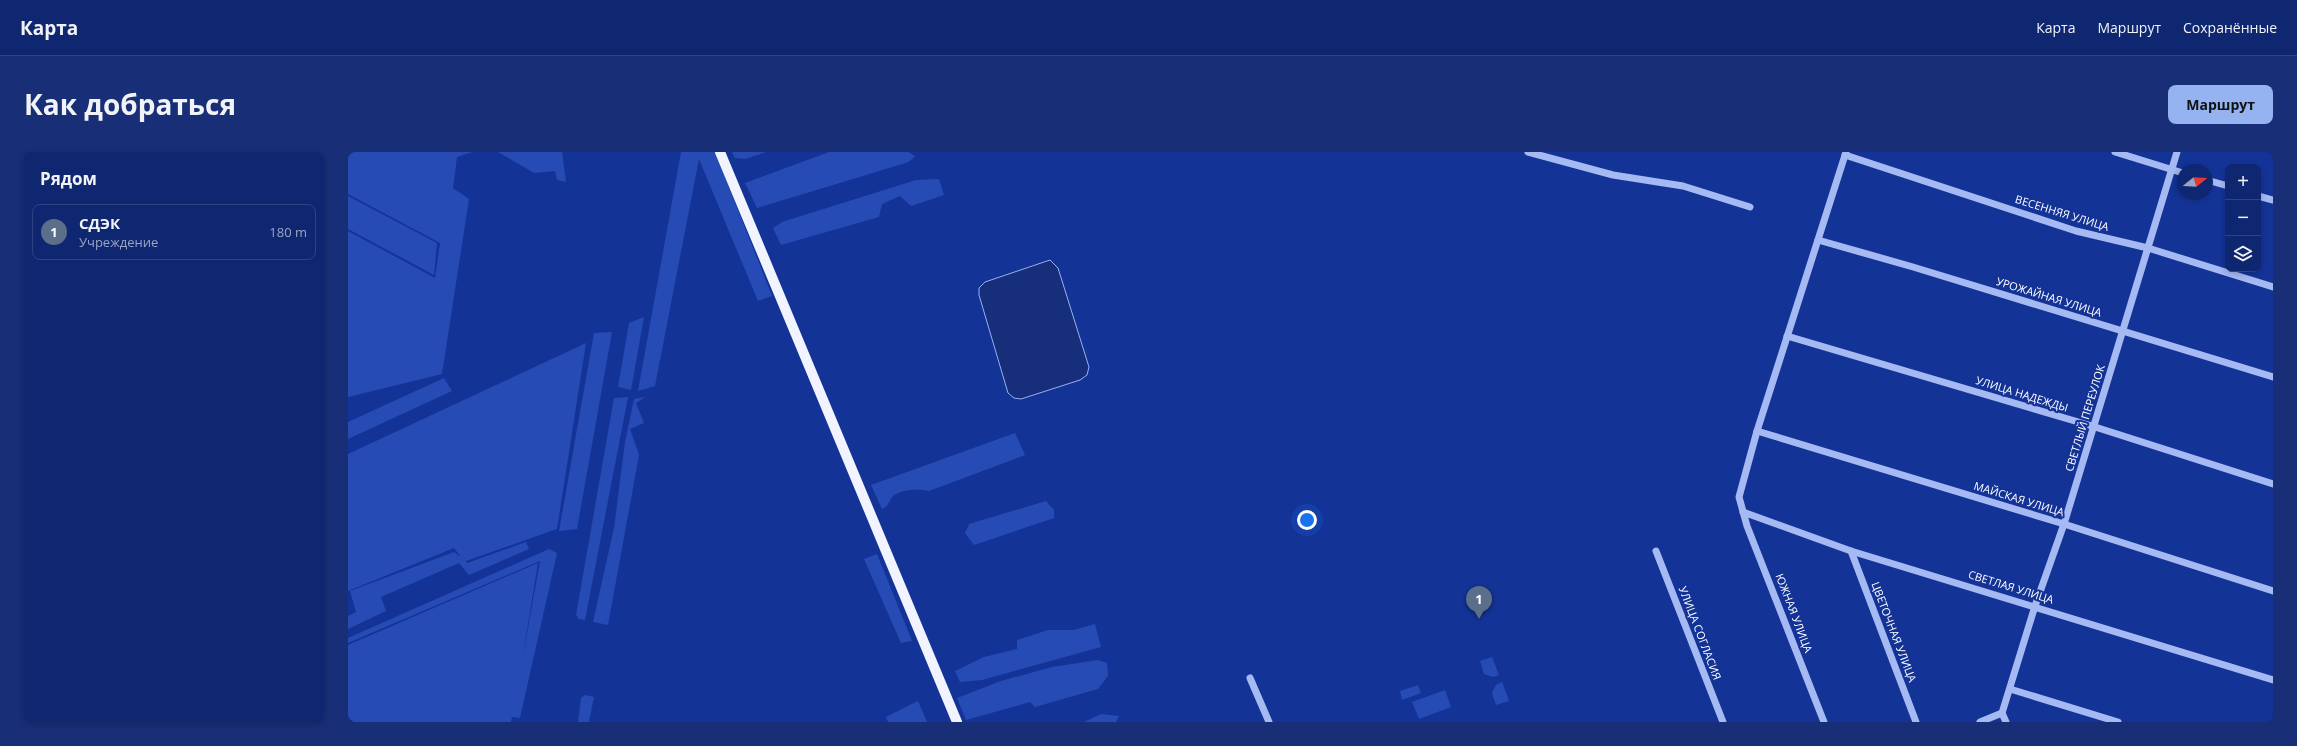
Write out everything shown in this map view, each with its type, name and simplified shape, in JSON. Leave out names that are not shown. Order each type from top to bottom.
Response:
[{"type":"main road","points":[[720,152],[957,722]]},
{"type":"street","points":[[1528,152],[1613,175],[1683,186],[1750,207]]},
{"type":"street","points":[[2115,152],[2177,172]]},
{"type":"street","name":"СВЕТЛЫЙ ПЕРЕУЛОК","points":[[2002,713],[2064,524],[2092,426],[2123,332],[2177,152]]},
{"type":"street","name":"ЮЖНАЯ УЛИЦА","points":[[1824,722],[1743,512],[1739,497],[1757,431],[1846,154]]},
{"type":"street","name":"ВЕСЕННЯЯ УЛИЦА","points":[[1846,154],[2076,231],[2148,248],[2273,287]]},
{"type":"street","points":[[2213,182],[2225,185]]},
{"type":"street","points":[[2261,197],[2273,200]]},
{"type":"street","name":"УРОЖАЙНАЯ УЛИЦА","points":[[1818,240],[1913,267],[2273,377]]},
{"type":"street","name":"УЛИЦА НАДЕЖДЫ","points":[[1787,336],[2092,426],[2273,484]]},
{"type":"street","name":"МАЙСКАЯ УЛИЦА","points":[[1757,431],[2064,524],[2273,591]]},
{"type":"street","name":"СВЕТЛАЯ УЛИЦА","points":[[1743,512],[1851,551],[2036,606],[2273,680]]},
{"type":"street","name":"УЛИЦА СОГЛАСИЯ","points":[[1656,551],[1723,722]]},
{"type":"street","name":"ЦВЕТОЧНАЯ УЛИЦА","points":[[1851,551],[1916,722]]},
{"type":"street","points":[[1250,678],[1269,722]]},
{"type":"street","points":[[2010,689],[2118,722]]},
{"type":"street","points":[[1980,722],[2002,713],[2006,722]]},
{"type":"shaded area","points":[[348,152],[472,152],[457,157],[453,188],[469,199],[442,374],[348,397],[348,231],[435,278],[440,243],[348,194]]},
{"type":"shaded area","points":[[498,152],[562,152],[566,182],[557,180],[555,171],[534,173]]},
{"type":"shaded area","points":[[681,152],[715,152],[772,296],[758,301],[699,159],[655,386],[638,391]]},
{"type":"shaded area","points":[[732,152],[766,152],[745,159],[735,158]]},
{"type":"shaded area","points":[[829,152],[908,152],[915,156],[909,162],[757,208],[745,183]]},
{"type":"shaded area","points":[[939,179],[944,195],[911,206],[900,196],[882,204],[879,217],[781,245],[773,228],[782,222],[916,180]]},
{"type":"shaded area","points":[[348,196],[437,243],[434,275],[348,229]]},
{"type":"shaded area","points":[[1050,260],[1058,268],[1089,367],[1087,375],[1080,380],[1021,399],[1014,398],[1008,393],[979,295],[979,288],[985,282]]},
{"type":"shaded area","points":[[644,317],[631,390],[618,387],[629,323]]},
{"type":"shaded area","points":[[612,332],[577,529],[559,531],[594,333]]},
{"type":"shaded area","points":[[586,343],[557,529],[466,561],[467,563],[526,542],[529,549],[469,575],[459,563],[381,597],[386,611],[348,629],[348,616],[356,612],[350,591],[454,552],[461,557],[454,548],[348,591],[348,454]]},
{"type":"shaded area","points":[[444,378],[452,391],[348,439],[348,422]]},
{"type":"shaded area","points":[[628,397],[585,620],[579,619],[576,615],[614,398]]},
{"type":"shaded area","points":[[645,397],[636,403],[644,423],[630,429],[639,455],[608,625],[593,622],[614,528],[625,442],[634,399]]},
{"type":"shaded area","points":[[1015,433],[1025,455],[929,491],[911,490],[898,493],[892,497],[886,507],[882,509],[871,485]]},
{"type":"shaded area","points":[[1046,501],[1054,510],[1054,518],[974,545],[965,533],[969,524]]},
{"type":"shaded area","points":[[549,549],[557,553],[520,718],[512,717],[511,722],[348,722],[348,645],[538,563],[521,667],[540,561],[348,643],[348,638]]},
{"type":"shaded area","points":[[877,554],[912,641],[901,643],[864,559]]},
{"type":"shaded area","points":[[1095,624],[1101,647],[982,680],[960,682],[955,671],[984,657],[1017,649],[1017,640],[1048,630],[1074,630]]},
{"type":"shaded area","points":[[1492,657],[1499,675],[1493,677],[1484,674],[1480,661]]},
{"type":"shaded area","points":[[1098,660],[1107,663],[1108,676],[1098,689],[1035,707],[1030,702],[966,720],[957,698],[1001,681],[1052,667]]},
{"type":"shaded area","points":[[1502,682],[1509,701],[1496,705],[1492,693],[1496,685]]},
{"type":"shaded area","points":[[1418,685],[1421,693],[1402,700],[1400,691]]},
{"type":"shaded area","points":[[1445,690],[1451,707],[1419,719],[1412,702]]},
{"type":"shaded area","points":[[585,695],[594,697],[589,722],[578,722],[581,698]]},
{"type":"shaded area","points":[[918,701],[927,722],[888,722],[886,717]]},
{"type":"shaded area","points":[[1101,714],[1119,716],[1116,722],[1084,722]]},
{"type":"place","name":"СДЭК","points":[[1479,619]]}]
